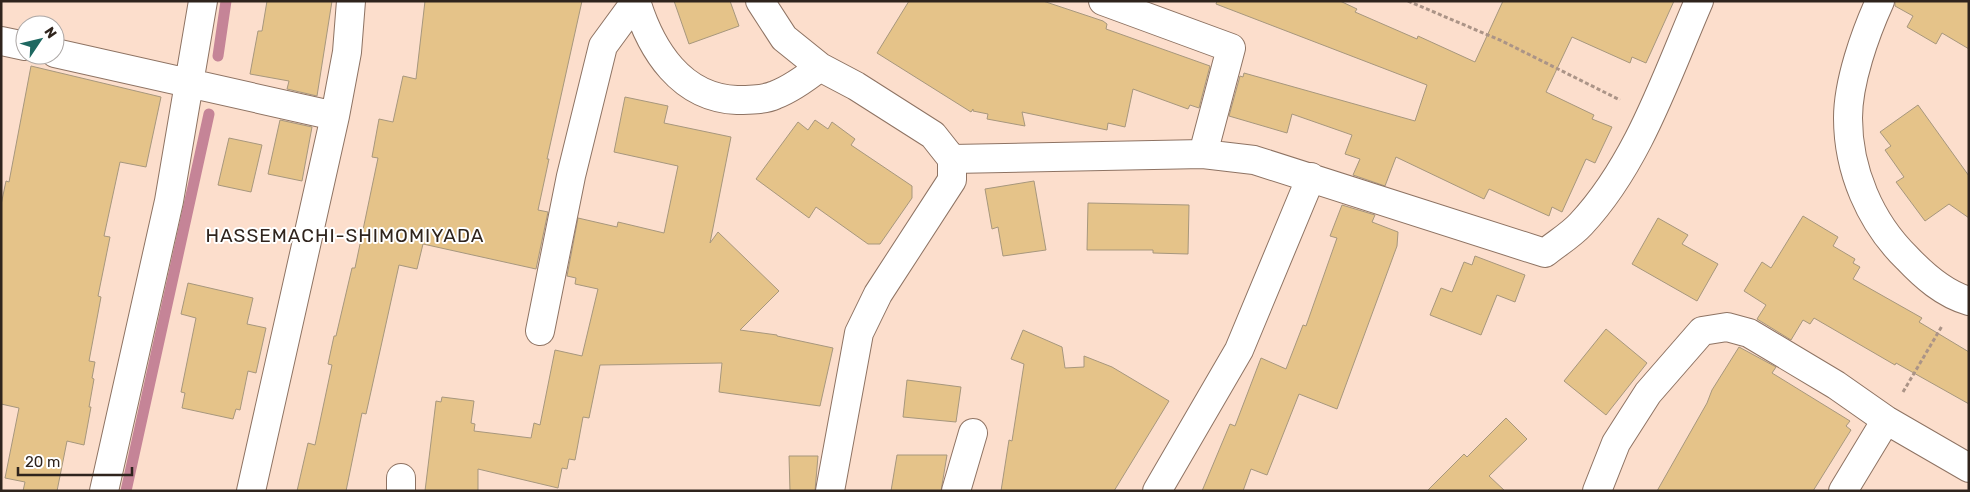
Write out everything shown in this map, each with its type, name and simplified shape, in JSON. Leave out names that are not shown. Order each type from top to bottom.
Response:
[{"type":"street","points":[[104,491],[167,210],[203,1]]},
{"type":"street","points":[[251,491],[335,116],[347,52],[351,1]]},
{"type":"street","points":[[636,1],[644,28],[671,70],[694,88],[724,100],[750,100],[774,96],[799,83],[820,67]]},
{"type":"street","points":[[540,331],[571,176],[603,46],[636,1]]},
{"type":"street","points":[[760,1],[784,38],[820,67],[856,86],[934,135],[952,159],[952,180],[878,294],[859,333],[830,491]]},
{"type":"street","points":[[1103,1],[1231,48],[1203,154]]},
{"type":"street","points":[[952,159],[1203,154],[1254,160],[1545,253],[1580,225],[1608,190],[1635,146],[1699,1]]},
{"type":"street","points":[[1874,3],[1854,80],[1848,116],[1850,149],[1860,189],[1878,222],[1899,250],[1926,278],[1964,299]]},
{"type":"street","points":[[1,41],[15,44]]},
{"type":"street","points":[[65,55],[335,116]]},
{"type":"street","points":[[1157,491],[1239,350],[1311,177]]},
{"type":"street","points":[[1597,491],[1616,443],[1648,393],[1702,331],[1727,327],[1749,333],[1836,385],[1886,420],[1969,468]]},
{"type":"street","points":[[1843,491],[1886,420]]},
{"type":"street","points":[[956,491],[972,433]]},
{"type":"path","points":[[1408,1],[1502,41],[1650,114]]},
{"type":"path","points":[[1886,420],[1964,299]]},
{"type":"building","points":[[267,1],[332,1],[317,96],[287,89],[289,81],[250,74],[258,31],[262,31]]},
{"type":"building","points":[[425,1],[582,1],[547,159],[549,159],[538,210],[548,212],[536,269],[423,244],[417,269],[399,265],[366,414],[362,413],[346,491],[297,491],[308,443],[315,445],[332,365],[328,364],[334,336],[336,336],[352,268],[355,268],[378,158],[372,157],[379,119],[393,122],[403,76],[416,79]]},
{"type":"building","points":[[674,1],[730,1],[739,26],[689,44]]},
{"type":"building","points":[[909,1],[1043,1],[1103,21],[1107,24],[1106,29],[1210,66],[1199,108],[1190,105],[1188,109],[1133,89],[1125,127],[1108,123],[1107,130],[1022,112],[1025,126],[987,119],[988,114],[973,111],[973,109],[971,112],[877,53]]},
{"type":"building","points":[[1217,1],[1340,1],[1357,9],[1355,12],[1417,39],[1418,36],[1475,62],[1503,1],[1674,1],[1646,63],[1632,57],[1630,63],[1572,37],[1546,92],[1594,115],[1592,119],[1612,127],[1595,163],[1586,159],[1562,212],[1552,207],[1549,216],[1489,189],[1484,199],[1396,157],[1385,186],[1353,175],[1360,159],[1345,154],[1352,135],[1292,114],[1287,133],[1229,116],[1240,76],[1243,77],[1244,73],[1415,121],[1427,85],[1216,4]]},
{"type":"building","points":[[1895,1],[1969,1],[1969,49],[1942,33],[1936,44],[1907,27],[1913,16],[1895,6]]},
{"type":"building","points":[[31,66],[161,97],[146,167],[120,162],[104,236],[110,237],[98,296],[101,297],[89,361],[95,362],[92,378],[94,379],[84,445],[67,441],[57,491],[23,491],[25,482],[5,478],[19,408],[1,404],[1,205],[6,181],[9,182]]},
{"type":"building","points":[[625,97],[668,106],[664,123],[731,137],[710,243],[718,232],[779,291],[740,330],[777,335],[833,348],[820,406],[719,392],[722,363],[600,365],[589,418],[583,417],[575,460],[569,459],[567,469],[562,468],[558,488],[478,469],[478,491],[425,491],[436,401],[441,402],[442,397],[474,401],[471,423],[475,424],[474,431],[531,438],[534,423],[540,425],[555,350],[582,356],[598,289],[575,284],[576,278],[567,276],[578,218],[617,227],[618,222],[664,233],[678,166],[614,152]]},
{"type":"building","points":[[1918,105],[1969,176],[1969,218],[1949,204],[1925,221],[1896,182],[1904,177],[1885,150],[1891,146],[1880,132]]},
{"type":"building","points":[[280,120],[312,127],[302,181],[268,174]]},
{"type":"building","points":[[815,120],[828,129],[832,122],[855,139],[851,145],[912,186],[912,198],[880,244],[868,244],[816,207],[809,218],[756,179],[798,122],[808,130]]},
{"type":"building","points":[[229,138],[262,145],[251,192],[218,185]]},
{"type":"building","points":[[1034,181],[1046,250],[1003,256],[998,227],[992,229],[985,189]]},
{"type":"building","points":[[1088,203],[1189,205],[1188,254],[1153,253],[1153,250],[1087,250]]},
{"type":"building","points":[[1342,205],[1375,215],[1372,222],[1398,232],[1397,246],[1337,409],[1299,394],[1267,475],[1251,469],[1243,491],[1202,491],[1230,424],[1235,426],[1261,358],[1286,369],[1303,325],[1306,326],[1337,238],[1330,236]]},
{"type":"building","points":[[1803,216],[1838,237],[1833,246],[1855,259],[1853,263],[1860,267],[1853,279],[1922,318],[1919,322],[1969,352],[1969,404],[1896,363],[1895,365],[1814,318],[1810,324],[1803,320],[1791,340],[1757,319],[1766,305],[1744,291],[1762,262],[1771,268]]},
{"type":"building","points":[[1658,218],[1688,235],[1682,244],[1718,264],[1697,301],[1632,264]]},
{"type":"building","points":[[1475,256],[1525,275],[1515,302],[1497,295],[1481,335],[1430,315],[1441,288],[1452,292],[1464,262],[1472,265]]},
{"type":"building","points":[[188,283],[253,298],[247,324],[266,328],[256,373],[248,371],[240,410],[236,409],[233,419],[182,408],[185,393],[181,392],[196,318],[181,314]]},
{"type":"building","points":[[1606,329],[1647,363],[1606,415],[1564,381]]},
{"type":"building","points":[[1023,330],[1062,347],[1065,368],[1084,367],[1084,356],[1112,367],[1169,401],[1114,491],[1001,491],[1009,440],[1012,441],[1024,364],[1011,359]]},
{"type":"building","points":[[1739,347],[1776,367],[1772,373],[1850,421],[1846,426],[1851,430],[1813,491],[1657,491],[1707,403],[1712,390]]},
{"type":"building","points":[[907,380],[961,387],[956,422],[903,417]]},
{"type":"building","points":[[1506,418],[1527,439],[1489,476],[1505,491],[1427,491],[1464,454],[1467,457]]},
{"type":"building","points":[[897,455],[947,455],[941,491],[891,491]]},
{"type":"building","points":[[789,456],[818,456],[815,491],[790,491]]},
{"type":"waterway","points":[[218,56],[226,1]]},
{"type":"waterway","points":[[126,491],[209,114]]},
{"type":"district","name":"HASSEMACHI-SHIMOMIYADA","points":[[345,235]]}]
